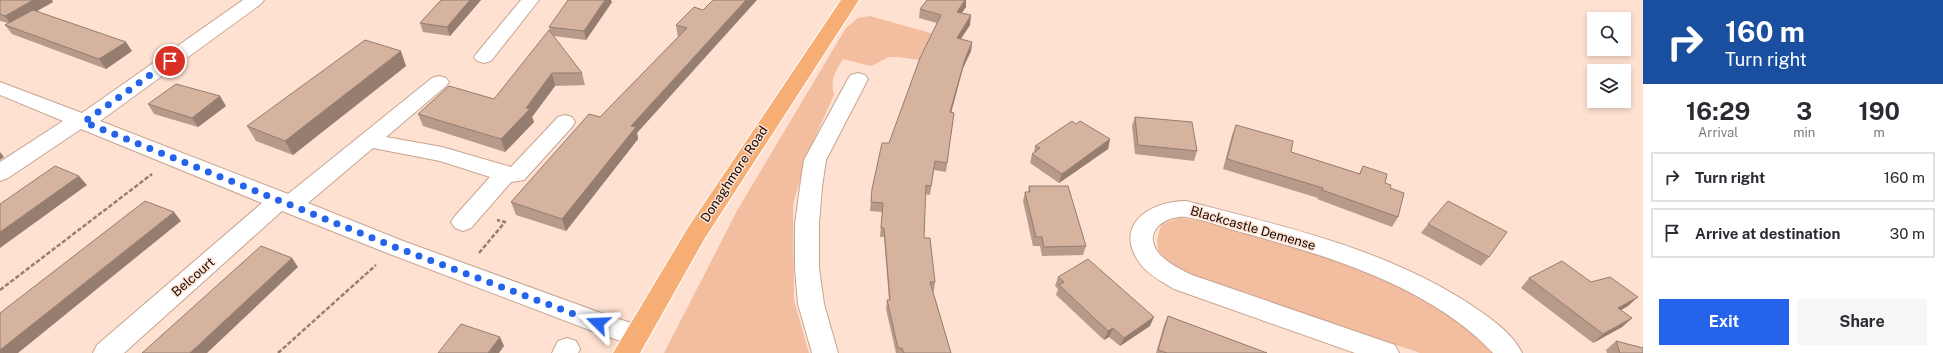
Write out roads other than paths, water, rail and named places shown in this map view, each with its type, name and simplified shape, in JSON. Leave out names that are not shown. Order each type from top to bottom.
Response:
[{"type":"main road","name":"Donaghmore Road","points":[[631,344],[697,232],[850,0]]},
{"type":"street","points":[[0,173],[81,121],[255,0]]},
{"type":"street","points":[[484,57],[530,0]]},
{"type":"street","points":[[825,353],[811,304],[807,268],[807,224],[811,188],[815,160],[858,80]]},
{"type":"street","name":"Belcourt","points":[[106,353],[285,203],[370,139],[439,82]]},
{"type":"street","points":[[0,88],[395,247],[609,327],[631,344]]},
{"type":"street","points":[[370,139],[382,143],[442,154],[506,174],[516,175],[564,122]]},
{"type":"street","points":[[463,222],[506,174]]},
{"type":"street","name":"Blackcastle Demense","points":[[1386,353],[1183,282],[1150,259],[1142,248],[1141,236],[1144,225],[1154,216],[1168,210],[1186,209],[1330,249],[1387,271],[1432,293],[1470,316],[1500,342],[1509,353]]}]
